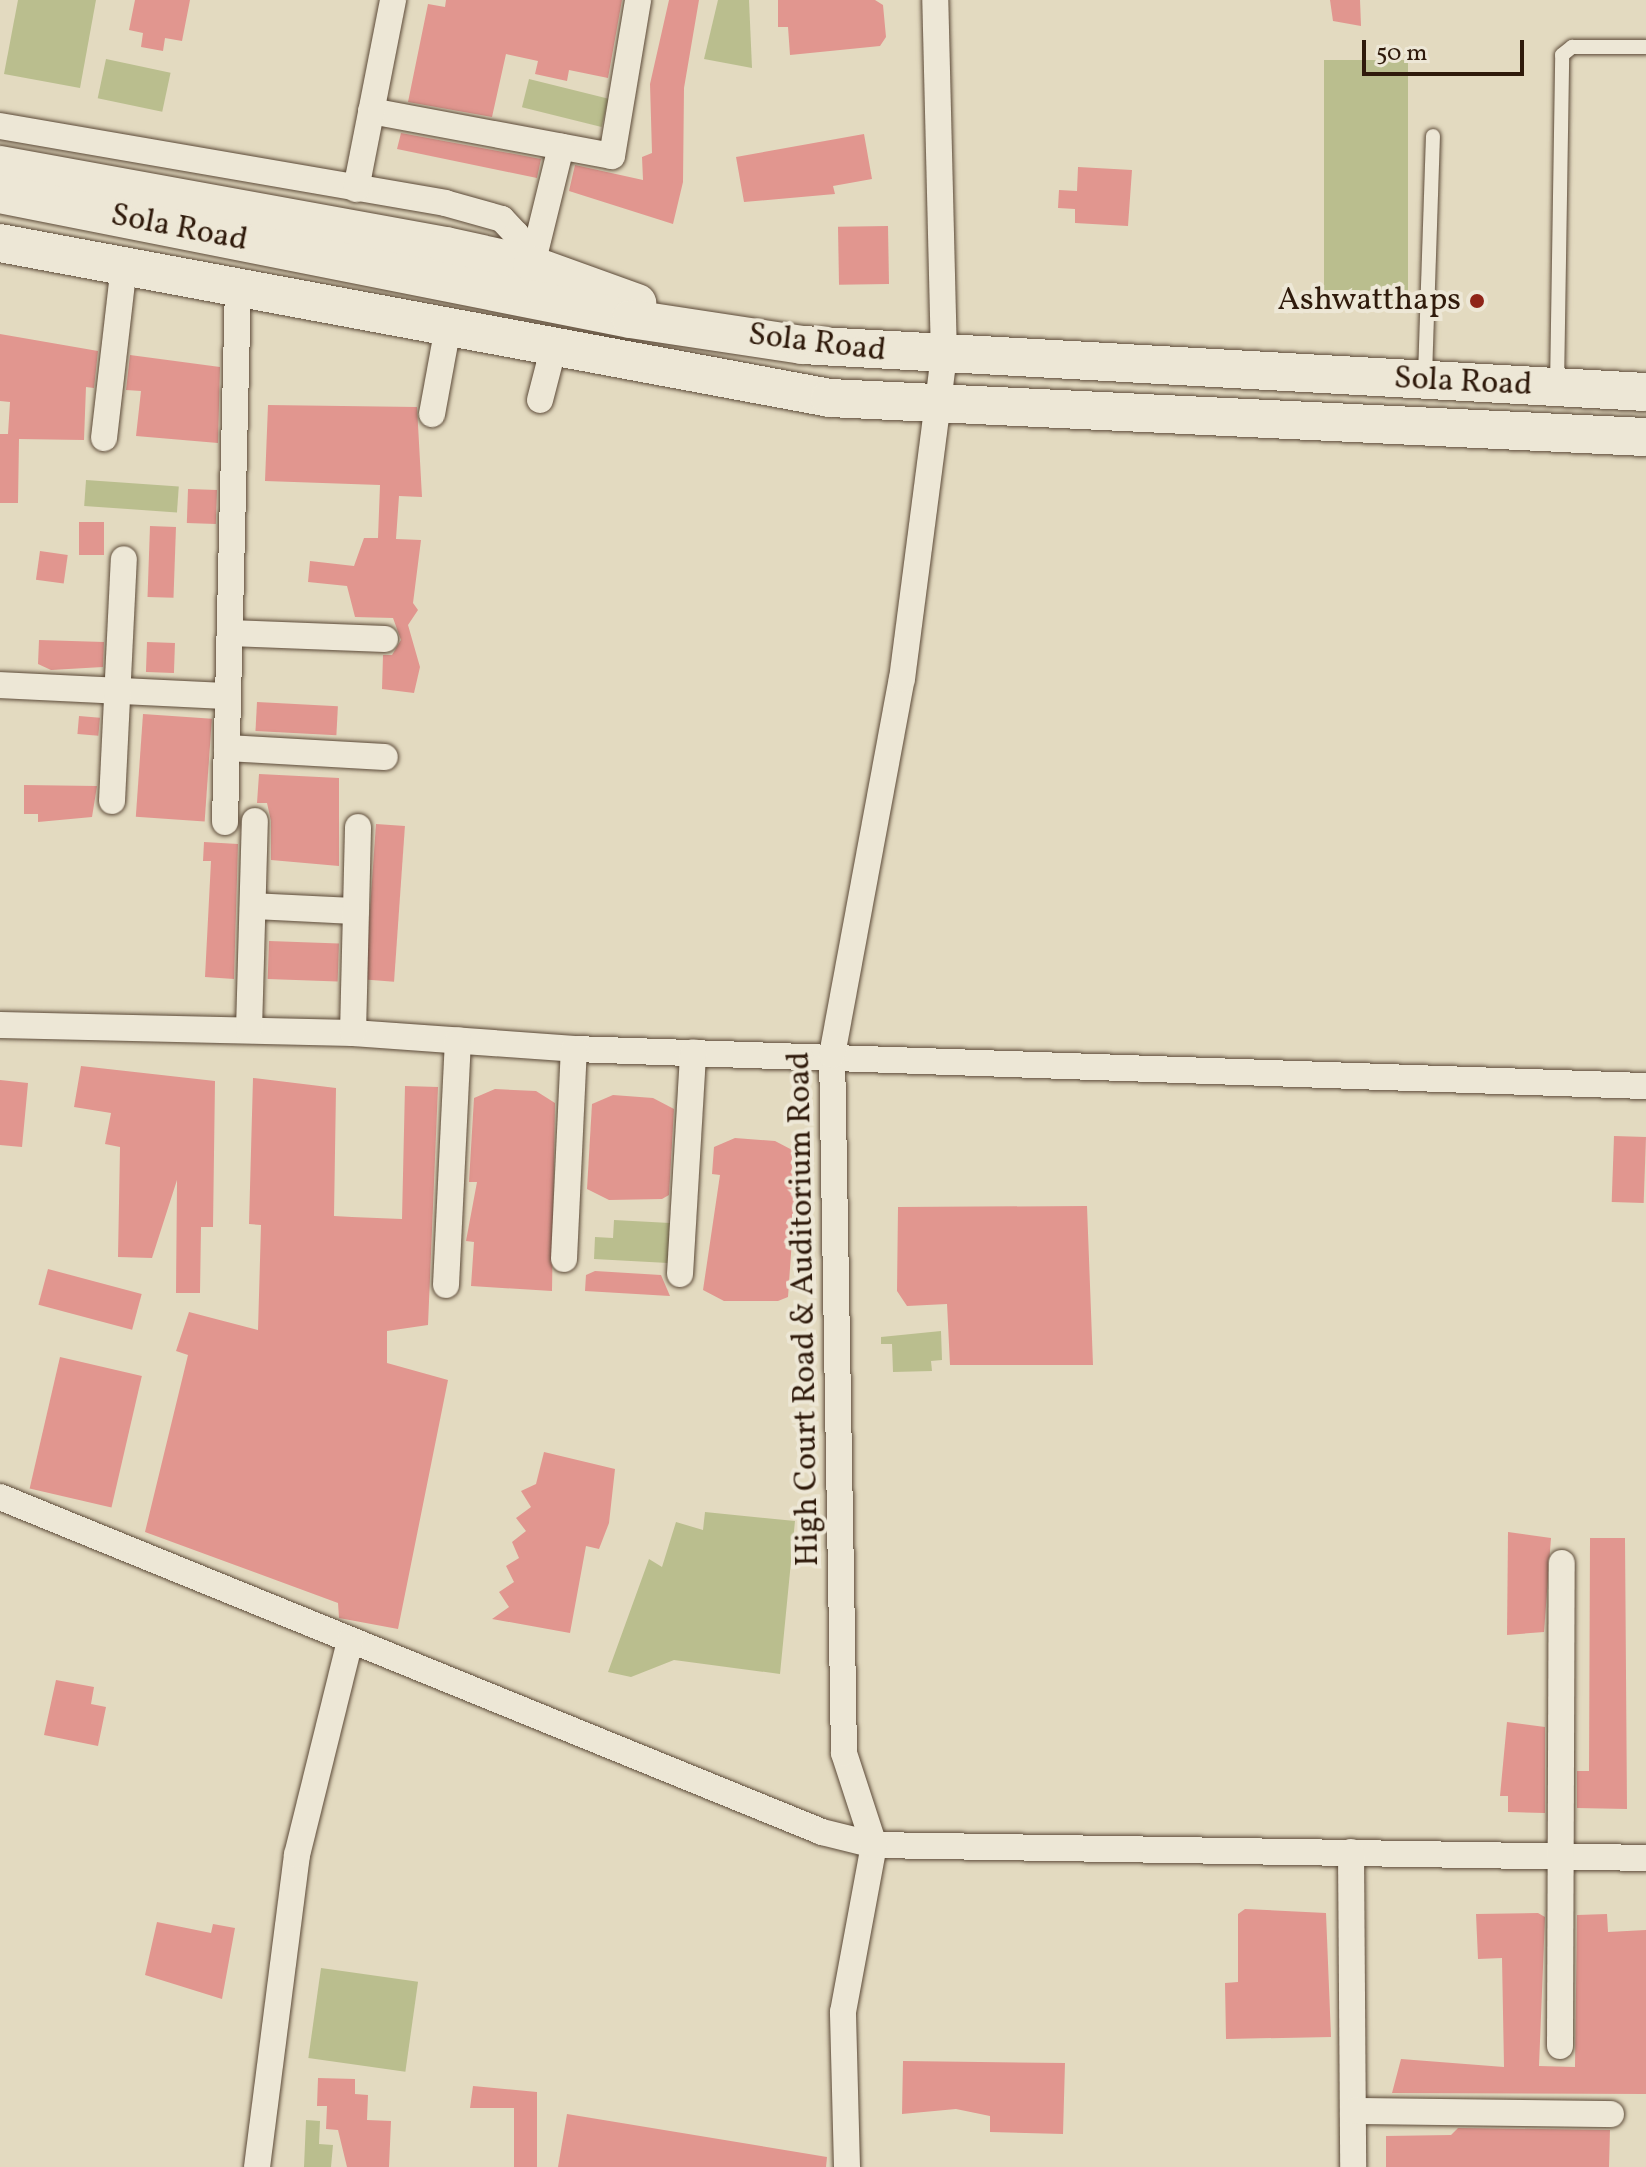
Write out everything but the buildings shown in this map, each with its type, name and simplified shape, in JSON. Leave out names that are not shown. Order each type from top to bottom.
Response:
[{"type":"main road","points":[[0,165],[526,263],[703,330]]},
{"type":"main road","name":"Sola Road","points":[[0,194],[703,330],[944,357],[1646,392]]},
{"type":"main road","name":"Sola Road","points":[[0,243],[830,398],[1646,437]]},
{"type":"main road","points":[[0,254],[41,250]]},
{"type":"street","points":[[356,189],[393,0]]},
{"type":"street","points":[[371,111],[612,156],[638,0]]},
{"type":"street","name":"High Court Road & Auditorium Road","points":[[847,2167],[843,2012],[874,1845],[844,1753],[832,1055],[902,679],[944,357],[935,0]]},
{"type":"street","points":[[0,126],[356,189],[502,219],[516,234],[526,263]]},
{"type":"street","points":[[526,263],[561,147]]},
{"type":"street","points":[[104,438],[124,266]]},
{"type":"street","points":[[225,822],[238,287]]},
{"type":"street","points":[[432,414],[448,327]]},
{"type":"street","points":[[540,400],[554,346]]},
{"type":"street","points":[[112,801],[124,559]]},
{"type":"street","points":[[230,633],[385,639]]},
{"type":"street","points":[[0,685],[228,696]]},
{"type":"street","points":[[227,748],[385,757]]},
{"type":"street","points":[[249,1030],[255,821]]},
{"type":"street","points":[[353,1033],[358,827]]},
{"type":"street","points":[[253,906],[356,911]]},
{"type":"street","points":[[0,1025],[353,1033],[574,1049],[832,1055],[1646,1086]]},
{"type":"street","points":[[446,1285],[458,1040]]},
{"type":"street","points":[[564,1259],[574,1049]]},
{"type":"street","points":[[680,1274],[693,1052]]},
{"type":"street","points":[[0,1497],[822,1832],[874,1845],[1646,1858]]},
{"type":"street","points":[[1560,2046],[1562,1563]]},
{"type":"street","points":[[257,2167],[297,1855],[350,1641]]},
{"type":"street","points":[[1351,1852],[1353,2167]]},
{"type":"street","points":[[1353,2111],[1611,2114]]},
{"type":"lane","points":[[1557,387],[1562,55],[1572,47],[1646,47]]},
{"type":"lane","points":[[1425,381],[1433,136]]},
{"type":"green space","points":[[18,0],[96,0],[80,88],[4,74]]},
{"type":"green space","points":[[718,0],[749,0],[752,68],[704,59]]},
{"type":"green space","points":[[106,59],[171,73],[162,112],[98,98]]},
{"type":"green space","points":[[1324,60],[1408,60],[1408,302],[1324,302]]},
{"type":"green space","points":[[529,79],[609,99],[602,127],[522,107]]},
{"type":"green space","points":[[86,480],[179,486],[177,512],[84,506]]},
{"type":"green space","points":[[614,1220],[670,1223],[668,1263],[594,1259],[595,1237],[613,1238]]},
{"type":"green space","points":[[941,1331],[942,1360],[931,1361],[932,1371],[893,1372],[892,1344],[881,1344],[881,1337]]},
{"type":"green space","points":[[705,1512],[795,1521],[780,1674],[674,1660],[631,1677],[608,1672],[649,1559],[662,1567],[676,1522],[703,1530]]},
{"type":"green space","points":[[321,1968],[418,1982],[405,2072],[308,2058]]},
{"type":"green space","points":[[306,2120],[320,2121],[319,2144],[333,2145],[331,2167],[304,2167]]},
{"type":"place","name":"Ashwatthaps","points":[[1477,301]]}]
